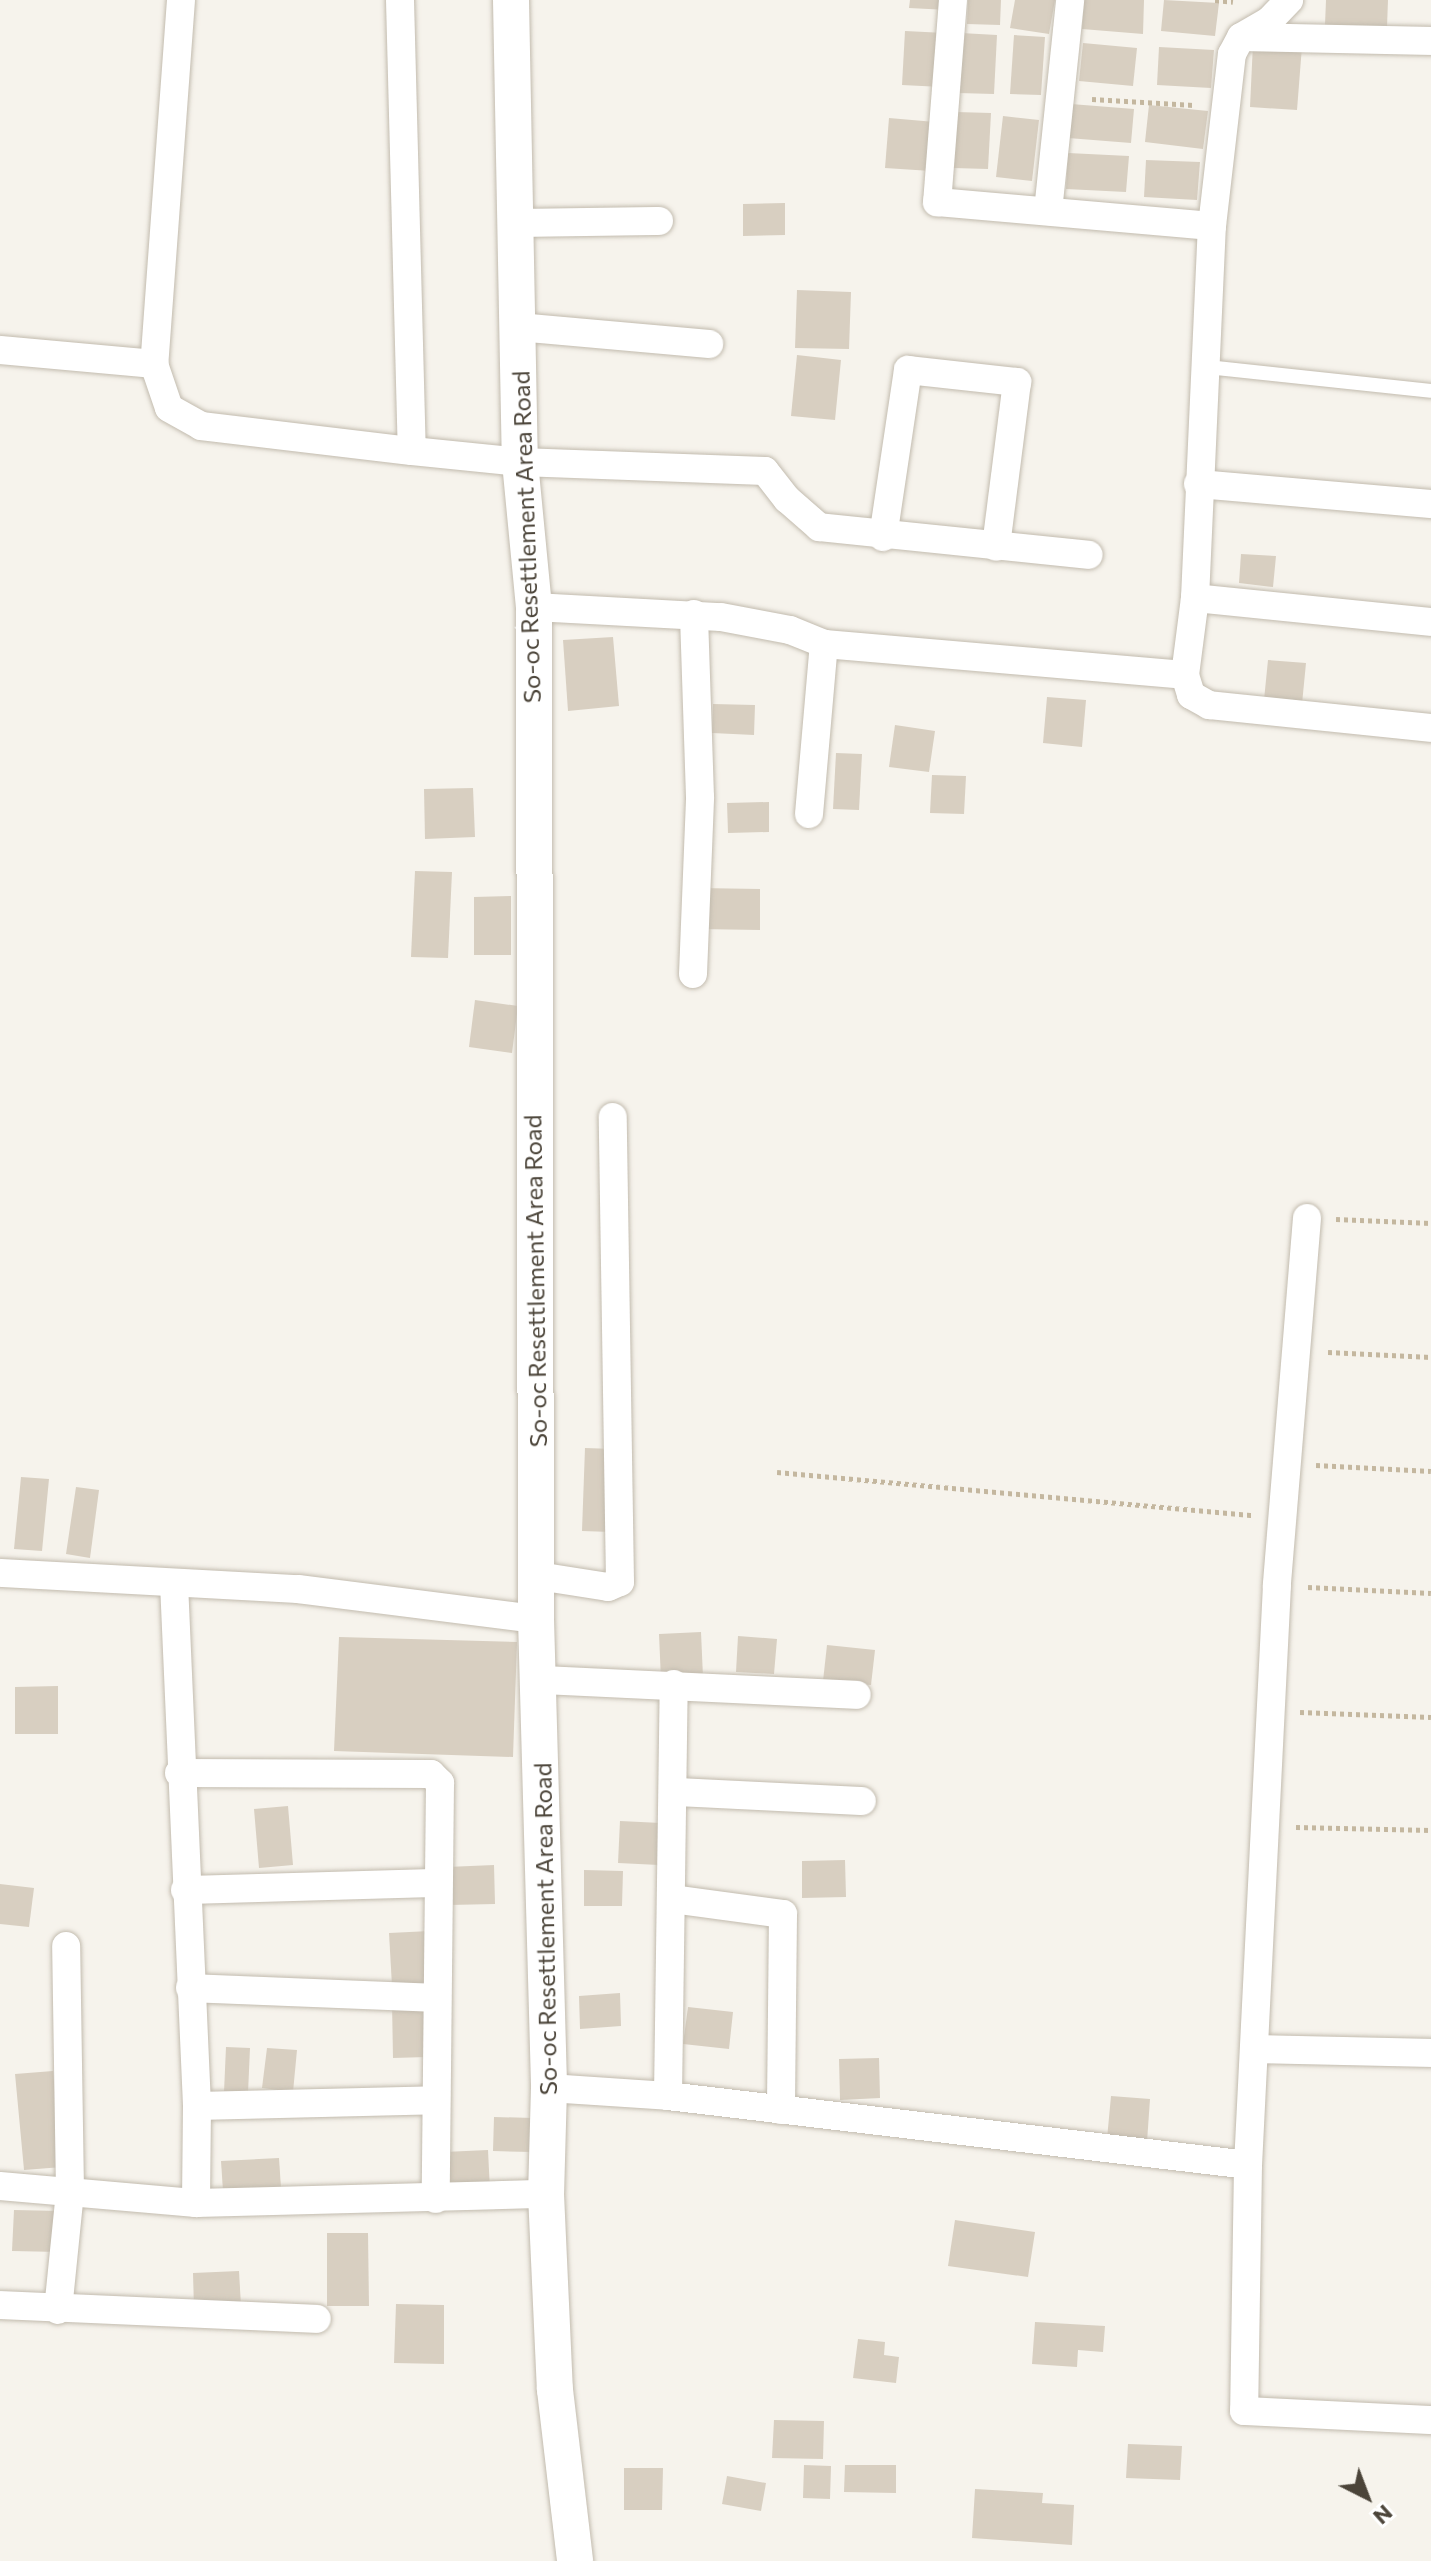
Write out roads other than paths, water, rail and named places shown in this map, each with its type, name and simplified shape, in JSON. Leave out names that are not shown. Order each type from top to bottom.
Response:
[{"type":"street","points":[[181,0],[154,364],[169,408],[201,426],[412,451],[520,462],[765,471],[819,527],[883,537],[1089,555]]},
{"type":"street","points":[[400,0],[412,451]]},
{"type":"street","name":"So-oc Resettlement Area Road","points":[[511,0],[520,462],[534,607],[536,1619],[541,1680],[549,2088],[546,2194],[555,2390],[575,2561]]},
{"type":"street","points":[[953,0],[937,202],[1212,226]]},
{"type":"street","points":[[1048,211],[1070,0]]},
{"type":"street","points":[[1289,0],[1269,21],[1241,37],[1232,54],[1229,107],[1212,226],[1195,598],[1185,675],[1191,695],[1209,705],[1431,728]]},
{"type":"street","points":[[1241,37],[1431,41]]},
{"type":"street","points":[[514,223],[659,221]]},
{"type":"street","points":[[518,327],[709,344]]},
{"type":"street","points":[[0,350],[154,364]]},
{"type":"street","points":[[883,537],[908,370],[1017,382],[996,547]]},
{"type":"street","points":[[1198,484],[1431,504]]},
{"type":"street","points":[[1195,598],[1431,622]]},
{"type":"street","points":[[534,607],[694,614],[790,630],[824,644],[1185,675]]},
{"type":"street","points":[[693,974],[700,797],[694,614]]},
{"type":"street","points":[[809,814],[824,644]]},
{"type":"street","points":[[538,1576],[608,1587],[620,1582],[613,1117]]},
{"type":"street","points":[[1307,1218],[1277,1585],[1248,2165],[1244,2411],[1431,2420]]},
{"type":"street","points":[[0,1573],[298,1589],[536,1619]]},
{"type":"street","points":[[174,1583],[179,1773],[197,2106],[196,2203]]},
{"type":"street","points":[[541,1680],[857,1695]]},
{"type":"street","points":[[668,2096],[676,1792],[674,1684]]},
{"type":"street","points":[[179,1773],[431,1774],[440,1783],[436,2199]]},
{"type":"street","points":[[676,1792],[862,1801]]},
{"type":"street","points":[[185,1890],[437,1883]]},
{"type":"street","points":[[672,1899],[783,1914],[781,2110]]},
{"type":"street","points":[[58,2310],[70,2191],[66,1946]]},
{"type":"street","points":[[190,1988],[437,1998]]},
{"type":"street","points":[[1256,2049],[1431,2053]]},
{"type":"street","points":[[549,2088],[668,2096],[1248,2165]]},
{"type":"street","points":[[197,2106],[436,2100]]},
{"type":"street","points":[[0,2186],[196,2203],[546,2194]]},
{"type":"street","points":[[0,2305],[58,2310],[317,2319]]},
{"type":"lane","points":[[1207,367],[1431,391]]}]
